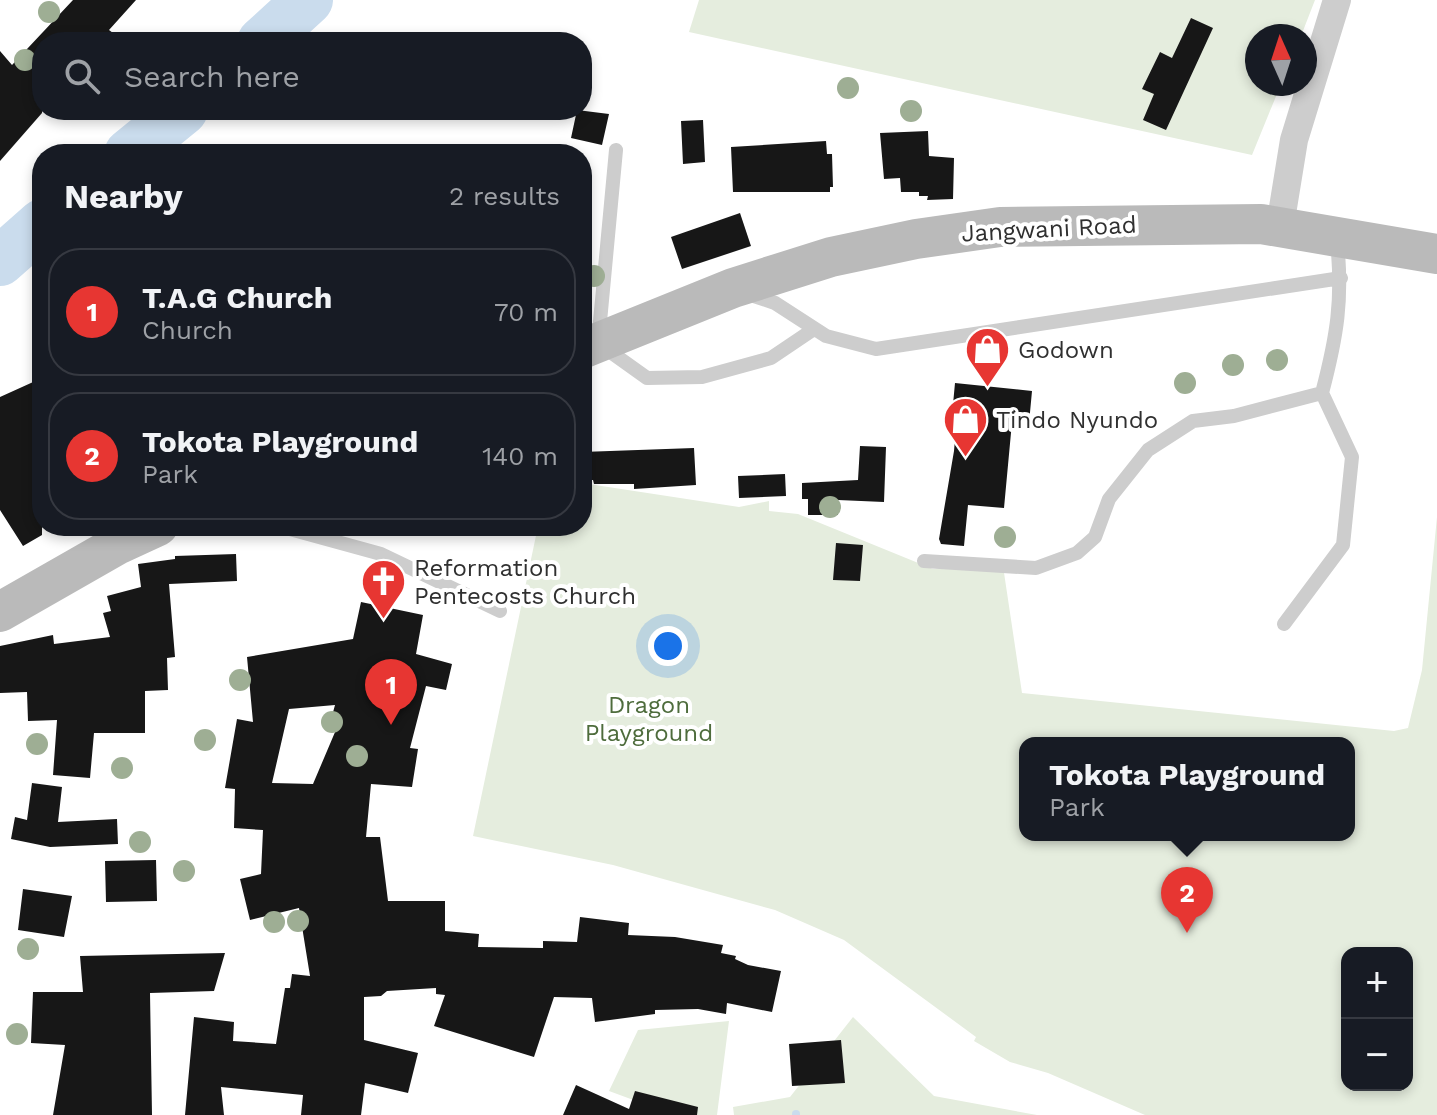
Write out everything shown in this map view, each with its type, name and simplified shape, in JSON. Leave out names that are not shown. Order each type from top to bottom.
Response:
[{"type":"street","points":[[1280,226],[1294,140],[1337,0]]},
{"type":"street","name":"Jangwani Road","points":[[592,345],[733,288],[831,257],[916,239],[1000,227],[1179,223],[1280,226],[1437,254]]},
{"type":"street","points":[[0,612],[121,536]]},
{"type":"lane","points":[[592,331],[616,150]]},
{"type":"lane","points":[[1284,624],[1343,545],[1352,457],[1322,393],[1339,329],[1341,278],[1336,237]]},
{"type":"lane","points":[[733,288],[775,303],[826,336],[876,349],[1341,278]]},
{"type":"lane","points":[[592,347],[647,378],[702,377],[771,358],[814,329]]},
{"type":"lane","points":[[924,561],[1036,568],[1077,553],[1095,537],[1109,499],[1148,450],[1193,421],[1247,414],[1322,393]]},
{"type":"lane","points":[[315,536],[381,554],[500,611]]},
{"type":"green space","points":[[699,0],[1315,0],[1306,24],[1245,24],[1245,96],[1276,96],[1252,155],[689,32]]},
{"type":"green space","name":"Dragon Playground","points":[[592,485],[739,507],[769,501],[769,511],[798,514],[933,569],[1003,566],[1022,693],[1394,731],[1408,728],[1422,670],[1437,517],[1437,1115],[1145,1115],[1048,1073],[1010,1062],[974,1041],[976,1037],[844,940],[775,910],[613,865],[473,836],[536,536],[592,536]]},
{"type":"green space","points":[[853,1017],[934,1096],[1037,1115],[734,1115],[733,1107],[790,1097]]},
{"type":"green space","points":[[729,1021],[717,1115],[674,1115],[609,1091],[638,1030]]},
{"type":"building","points":[[73,0],[136,0],[109,30],[112,32],[43,32]]},
{"type":"building","points":[[1191,18],[1213,28],[1166,130],[1143,120],[1154,94],[1142,89],[1160,52],[1172,58]]},
{"type":"building","points":[[32,44],[32,120],[36,120],[0,161],[0,51],[12,65]]},
{"type":"building","points":[[592,112],[609,114],[602,145],[571,138],[575,120],[592,120]]},
{"type":"building","points":[[703,120],[705,162],[683,164],[681,121]]},
{"type":"building","points":[[928,131],[929,156],[954,158],[953,199],[927,200],[928,196],[919,196],[919,192],[901,192],[900,178],[884,179],[880,133]]},
{"type":"building","points":[[826,141],[827,154],[832,154],[833,187],[830,187],[830,192],[733,192],[731,147]]},
{"type":"building","points":[[740,213],[751,246],[682,269],[671,237]]},
{"type":"building","points":[[32,383],[32,536],[40,536],[23,546],[0,510],[0,397]]},
{"type":"building","points":[[955,383],[1032,391],[1029,423],[1012,422],[1004,508],[968,505],[964,546],[941,544],[939,539],[954,451],[957,415],[952,415]]},
{"type":"building","points":[[860,446],[886,447],[884,502],[838,500],[838,515],[808,515],[808,499],[802,499],[802,483],[858,480]]},
{"type":"building","points":[[694,448],[696,485],[634,489],[634,484],[594,484],[592,452]]},
{"type":"building","points":[[785,474],[786,496],[739,498],[738,476]]},
{"type":"building","points":[[836,543],[863,545],[860,581],[833,580]]},
{"type":"building","points":[[236,554],[237,581],[169,584],[175,657],[167,658],[168,690],[145,691],[145,733],[94,733],[90,778],[53,775],[57,720],[28,721],[27,692],[0,693],[0,646],[53,635],[54,644],[110,637],[103,613],[111,611],[107,596],[141,587],[138,564],[175,559],[175,556]]},
{"type":"building","points":[[361,602],[423,615],[416,654],[452,664],[446,690],[426,686],[410,748],[418,749],[412,787],[371,784],[366,837],[380,837],[388,901],[445,901],[445,931],[479,934],[478,947],[543,948],[543,941],[577,942],[580,917],[629,923],[628,935],[675,937],[723,945],[721,953],[736,956],[735,959],[748,965],[781,971],[772,1012],[727,1003],[726,1014],[698,1009],[655,1010],[655,1014],[595,1022],[592,998],[554,997],[534,1057],[434,1026],[445,995],[436,994],[436,988],[387,991],[381,996],[364,997],[364,1040],[418,1053],[408,1093],[365,1083],[361,1115],[301,1115],[303,1095],[221,1087],[224,1115],[185,1115],[194,1017],[234,1022],[233,1041],[276,1044],[285,988],[290,988],[292,974],[310,976],[299,908],[250,920],[240,879],[261,874],[263,830],[234,828],[235,789],[225,788],[237,719],[253,722],[247,657],[353,639]],"holes":[[[335,705],[332,716],[341,718],[313,784],[272,783],[289,709]]]},
{"type":"building","points":[[32,783],[62,787],[58,822],[117,819],[118,844],[50,847],[11,839],[15,817],[27,820]]},
{"type":"building","points":[[156,860],[157,901],[106,902],[105,861]]},
{"type":"building","points":[[23,889],[72,896],[64,937],[18,930]]},
{"type":"building","points":[[225,953],[214,991],[150,993],[152,1115],[53,1115],[65,1045],[31,1043],[33,992],[83,992],[80,956]]},
{"type":"building","points":[[841,1040],[845,1083],[792,1086],[789,1044]]},
{"type":"building","points":[[576,1085],[629,1109],[635,1091],[698,1107],[697,1115],[563,1115]]},
{"type":"waterway","points":[[273,32],[308,0]]},
{"type":"waterway","points":[[141,144],[171,120]]},
{"type":"waterway","points":[[0,261],[32,233]]},
{"type":"place","name":"Godown","points":[[987,389]]},
{"type":"place","name":"Tindo Nyundo","points":[[965,459]]},
{"type":"place","name":"Reformation Pentecosts Church","points":[[383,621]]},
{"type":"place","name":"T.A.G Church","points":[[391,725]]},
{"type":"place","name":"Tokota Playground","points":[[1187,933]]}]
